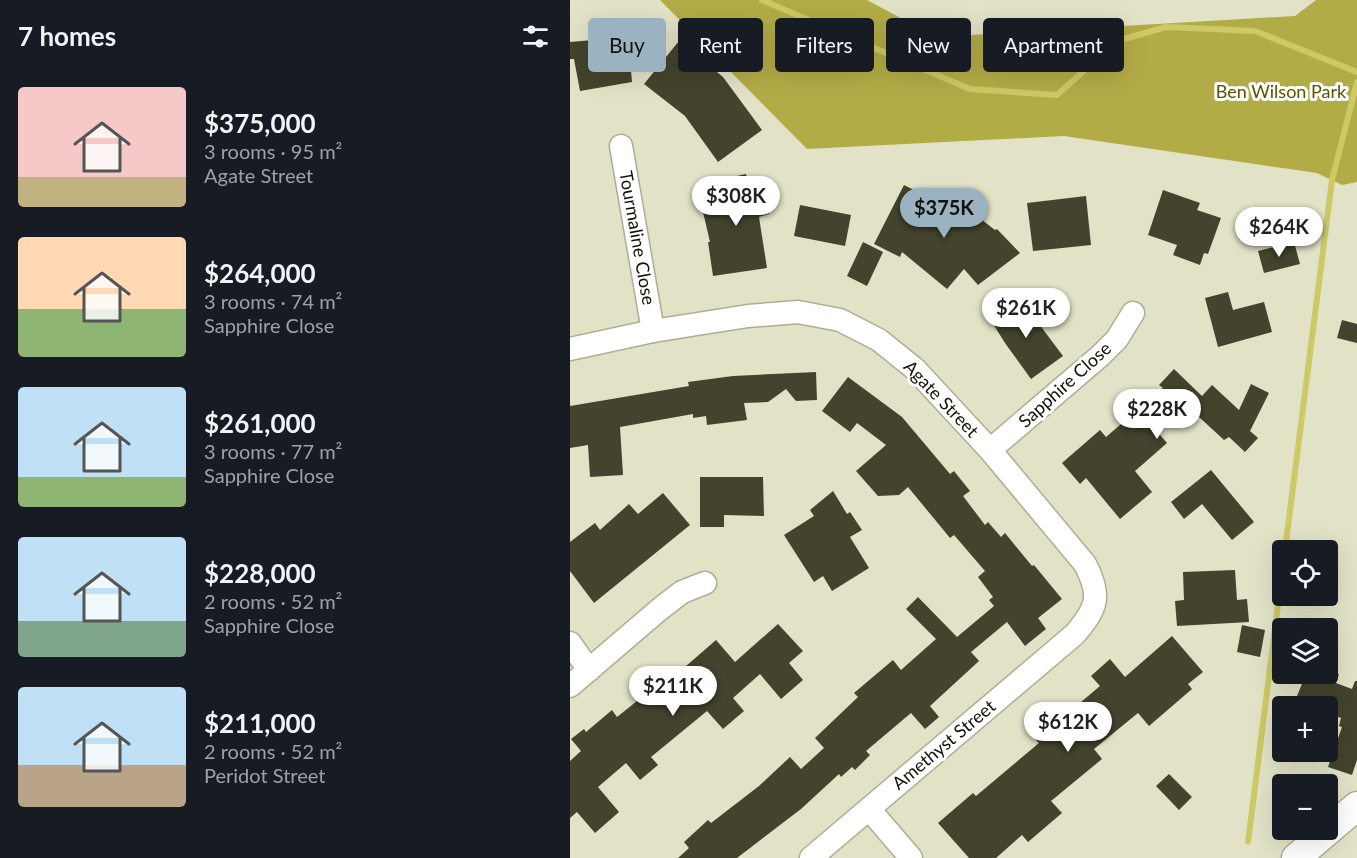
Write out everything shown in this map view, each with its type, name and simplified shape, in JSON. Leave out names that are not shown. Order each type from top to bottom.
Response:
[{"type":"street","name":"Tourmaline Close","points":[[621,146],[653,331]]},
{"type":"street","name":"Agate Street","points":[[570,349],[653,331],[748,316],[798,312],[840,320],[879,340],[915,369],[990,450],[1085,564],[1095,588],[1096,602]]},
{"type":"street","name":"Sapphire Close","points":[[990,450],[1100,356],[1117,339],[1133,313]]},
{"type":"street","points":[[570,686],[682,592],[705,583]]},
{"type":"street","name":"Amethyst Street","points":[[811,858],[1075,634],[1096,602]]},
{"type":"street","points":[[570,644],[589,670]]},
{"type":"street","points":[[1296,858],[1357,806]]},
{"type":"street","points":[[869,809],[911,858]]},
{"type":"green space","name":"Ben Wilson Park","points":[[660,0],[867,0],[901,18],[886,18],[886,72],[971,72],[971,35],[983,34],[983,72],[1124,72],[1124,26],[1295,16],[1316,0],[1357,0],[1357,182],[1342,185],[1317,173],[1064,136],[807,149],[731,72],[763,72],[763,18],[678,18]]},
{"type":"building","points":[[588,40],[588,72],[631,72],[632,82],[580,91],[574,59],[570,59],[570,42]]},
{"type":"building","points":[[678,42],[678,72],[717,72],[762,130],[718,162],[685,116],[644,84],[654,72],[666,72],[666,57]]},
{"type":"building","points":[[746,174],[750,191],[763,188],[769,214],[759,217],[767,268],[713,276],[708,242],[710,242],[700,199],[721,195],[718,180]]},
{"type":"building","points":[[904,185],[963,215],[968,209],[995,230],[997,229],[1020,253],[978,285],[964,269],[947,289],[902,252],[900,257],[874,244]]},
{"type":"building","points":[[1163,190],[1200,203],[1197,210],[1221,218],[1208,254],[1204,253],[1200,265],[1173,255],[1177,245],[1148,235]]},
{"type":"building","points":[[1086,196],[1091,245],[1033,251],[1027,203]]},
{"type":"building","points":[[800,205],[851,215],[845,246],[794,236]]},
{"type":"building","points":[[863,242],[883,252],[867,286],[847,276]]},
{"type":"building","points":[[1294,242],[1300,264],[1264,273],[1258,251]]},
{"type":"building","points":[[1228,292],[1233,310],[1264,302],[1272,332],[1218,347],[1205,298]]},
{"type":"building","points":[[1019,300],[1063,356],[1031,379],[990,319]]},
{"type":"building","points":[[1342,320],[1357,324],[1357,343],[1337,338]]},
{"type":"building","points":[[1174,369],[1202,396],[1212,385],[1239,410],[1251,384],[1269,393],[1250,431],[1258,438],[1245,452],[1229,437],[1224,440],[1186,405],[1183,408],[1175,401],[1149,422],[1167,443],[1135,471],[1152,492],[1120,519],[1086,478],[1080,484],[1062,463],[1100,430],[1106,437],[1163,388],[1159,385]]},
{"type":"building","points":[[816,372],[817,400],[796,401],[786,389],[768,402],[744,403],[747,420],[707,425],[706,416],[693,418],[693,414],[620,427],[623,475],[590,477],[588,445],[570,448],[570,406],[689,386],[688,382],[733,376]]},
{"type":"building","points":[[848,377],[902,417],[950,474],[954,471],[970,491],[963,496],[985,525],[988,522],[1001,537],[1005,533],[1062,599],[1038,618],[1046,629],[1025,646],[1007,622],[971,652],[979,661],[930,706],[939,717],[925,729],[911,713],[866,751],[870,755],[855,770],[852,767],[841,777],[839,774],[801,809],[737,858],[678,858],[689,848],[684,842],[708,820],[711,823],[759,786],[790,757],[801,769],[824,748],[815,738],[858,697],[854,693],[893,660],[901,670],[936,639],[906,609],[918,597],[957,637],[994,606],[989,600],[993,597],[978,577],[985,571],[954,535],[950,538],[908,487],[899,495],[878,496],[856,471],[886,445],[857,423],[850,432],[822,411]]},
{"type":"building","points":[[1211,470],[1254,522],[1232,540],[1202,504],[1184,519],[1171,502]]},
{"type":"building","points":[[700,477],[763,477],[764,516],[724,515],[724,527],[700,527]]},
{"type":"building","points":[[833,491],[847,514],[850,512],[862,530],[850,537],[869,568],[832,591],[823,576],[814,582],[784,535],[814,516],[810,510]]},
{"type":"building","points":[[663,493],[690,525],[594,603],[570,571],[570,542],[595,523],[600,530],[629,504],[638,514]]},
{"type":"building","points":[[1235,570],[1237,600],[1247,599],[1249,622],[1177,626],[1175,601],[1184,600],[1183,572]]},
{"type":"building","points":[[778,624],[803,651],[789,663],[803,680],[781,699],[760,674],[733,698],[744,711],[723,729],[707,711],[651,757],[658,765],[640,780],[626,763],[598,787],[619,812],[595,833],[577,812],[570,818],[570,761],[581,751],[571,739],[584,729],[586,732],[612,710],[617,717],[667,677],[670,680],[716,640],[735,662]]},
{"type":"building","points":[[1242,625],[1265,630],[1260,657],[1237,652]]},
{"type":"building","points":[[1172,636],[1203,672],[1188,684],[1192,689],[1149,726],[1138,713],[1094,749],[1102,759],[1051,801],[1062,813],[1028,842],[1022,835],[996,858],[969,858],[938,823],[973,793],[976,796],[1039,743],[1036,740],[1100,686],[1091,676],[1110,659],[1125,677]]},
{"type":"building","points":[[1357,681],[1357,760],[1352,775],[1328,767],[1330,762],[1338,762],[1338,738],[1342,727],[1339,726],[1341,718],[1338,717],[1338,696],[1297,696],[1302,684],[1338,684],[1352,689]]},
{"type":"building","points":[[1169,774],[1192,797],[1179,810],[1156,786]]},
{"type":"waterway","points":[[762,0],[970,89],[1057,95],[1117,41],[1166,27],[1255,31],[1357,72]]},
{"type":"waterway","points":[[1286,540],[1332,180],[1357,82]]},
{"type":"waterway","points":[[1248,842],[1278,606]]}]
